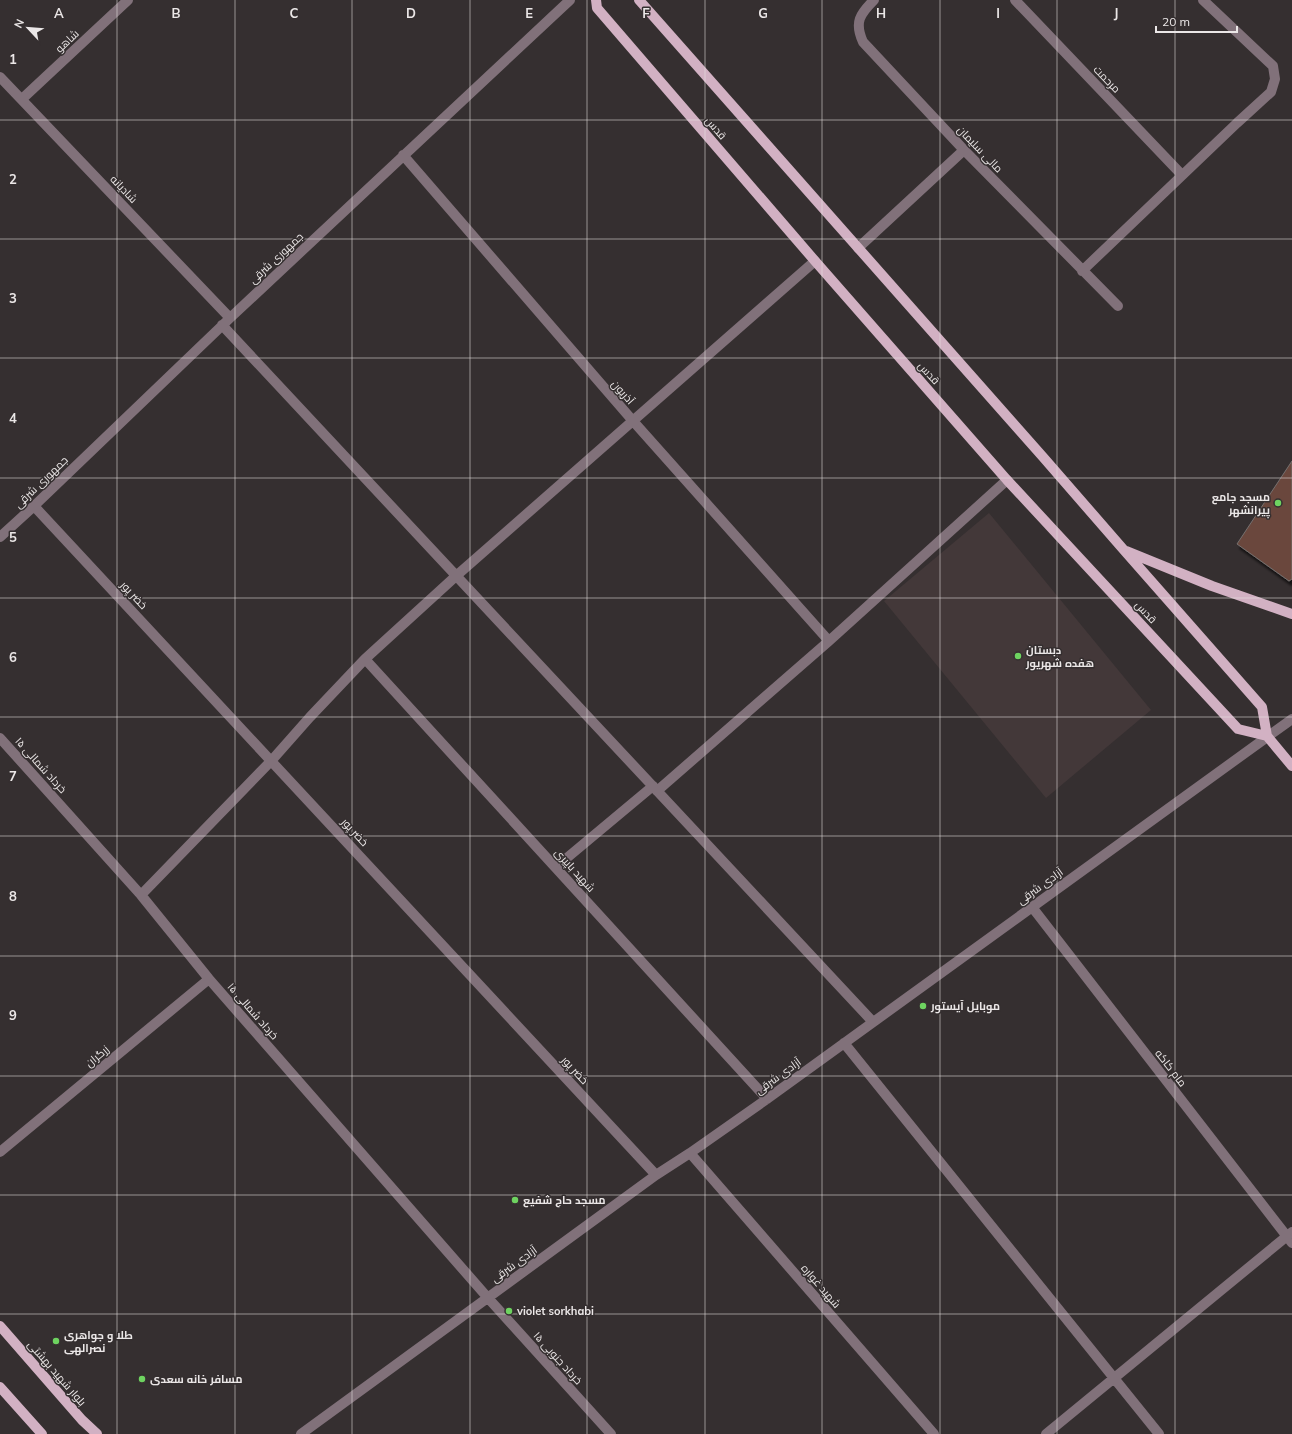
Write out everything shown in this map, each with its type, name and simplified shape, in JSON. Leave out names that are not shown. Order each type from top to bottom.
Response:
[{"type":"main road","name":"قدس","points":[[596,0],[597,8],[815,261],[1007,480],[1238,729],[1267,736]]},
{"type":"main road","points":[[639,0],[1262,707],[1267,736],[1292,766]]},
{"type":"main road","points":[[1123,549],[1212,586],[1292,614]]},
{"type":"main road","name":"بلوار شهید بهشتی","points":[[0,1326],[82,1420],[97,1434]]},
{"type":"main road","points":[[0,1387],[42,1434]]},
{"type":"street","name":"شاهو","points":[[22,99],[128,0]]},
{"type":"street","name":"جمهوری شرقی","points":[[0,537],[403,155],[570,0]]},
{"type":"street","name":"مالی سلیمان","points":[[874,0],[864,10],[860,18],[858,31],[863,42],[964,150],[1118,306]]},
{"type":"street","name":"مرحمت","points":[[1015,0],[1182,175]]},
{"type":"street","points":[[1082,271],[1236,123],[1271,92],[1275,78],[1273,66],[1203,0]]},
{"type":"street","name":"شادیانه","points":[[0,77],[22,99],[226,322],[456,576],[873,1022]]},
{"type":"street","points":[[858,248],[964,150]]},
{"type":"street","name":"آذریون","points":[[403,155],[633,421],[829,641]]},
{"type":"street","points":[[141,895],[272,760],[365,659],[456,576],[815,261]]},
{"type":"street","points":[[556,867],[655,789],[829,641],[1007,480]]},
{"type":"street","name":"خضر پور","points":[[34,506],[272,760],[656,1175]]},
{"type":"street","name":"شهید باپیری","points":[[365,659],[767,1099]]},
{"type":"street","name":"آزادی شرقی","points":[[301,1434],[656,1175],[767,1099],[1292,719]]},
{"type":"street","name":"۱۵ خرداد شمالی","points":[[0,738],[141,895],[209,979],[488,1298]]},
{"type":"street","name":"مام کاکه","points":[[1032,907],[1290,1237]]},
{"type":"street","name":"زرگران","points":[[0,1152],[209,979]]},
{"type":"street","points":[[844,1043],[1159,1434]]},
{"type":"street","name":"شهید غواره","points":[[690,1153],[934,1434]]},
{"type":"street","points":[[1046,1434],[1290,1237]]},
{"type":"street","name":"۱۵ خرداد جنوبی","points":[[488,1298],[611,1434]]},
{"type":"shaded area","name":"دبستان هفده شهریور","points":[[989,513],[1151,710],[1046,798],[884,601]]},
{"type":"building","name":"مسجد جامع پیرانشهر","points":[[1292,461],[1292,579],[1289,581],[1237,544]]},
{"type":"place","name":"مسجد جامع پیرانشهر","points":[[1278,503]]},
{"type":"place","name":"دبستان هفده شهریور","points":[[1018,656]]},
{"type":"place","name":"موبایل آیستور","points":[[923,1006]]},
{"type":"place","name":"مسجد حاج شفیع","points":[[515,1200]]},
{"type":"place","name":"violet sorkhabi","points":[[509,1311]]},
{"type":"place","name":"طلا و جواهری نصرالهی","points":[[56,1341]]},
{"type":"place","name":"مسافر خانه سعدی","points":[[142,1379]]}]
